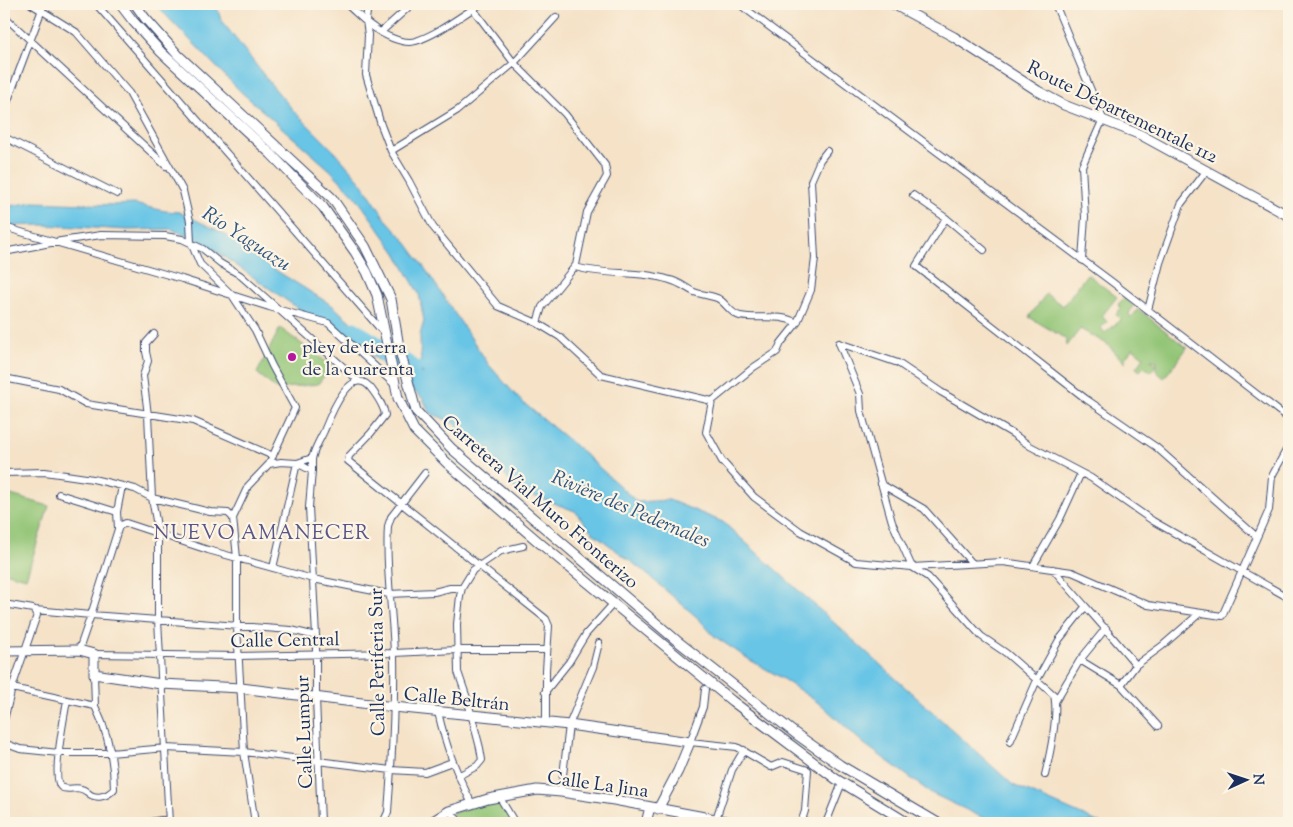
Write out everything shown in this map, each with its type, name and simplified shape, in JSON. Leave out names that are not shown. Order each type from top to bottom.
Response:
[{"type":"street","points":[[31,4],[76,32],[129,93],[183,191],[190,221],[191,243],[200,264],[232,295],[254,330],[295,408],[269,464],[248,486],[233,518],[237,558],[238,656],[244,752],[254,823]]},
{"type":"street","points":[[4,111],[44,4]]},
{"type":"street","points":[[96,4],[386,334]]},
{"type":"street","name":"Carretera Vial Muro Fronterizo","points":[[120,4],[161,52],[271,154],[323,207],[355,252],[367,272],[376,295],[386,334],[394,384],[398,398],[414,430],[461,475],[613,604],[732,701],[842,783],[908,823]]},
{"type":"street","name":"Carretera Vial Muro Fronterizo","points":[[135,4],[178,55],[332,198],[365,246],[391,299],[399,348],[416,411],[452,449],[676,640],[796,734],[840,765],[938,823]]},
{"type":"street","points":[[346,4],[372,27],[381,32],[396,39],[415,41],[450,24],[481,4]]},
{"type":"street","points":[[368,4],[366,20],[368,35],[366,75],[391,151],[410,180],[434,227],[498,306],[537,323],[560,337],[602,374],[712,401]]},
{"type":"street","points":[[381,32],[412,4]]},
{"type":"street","points":[[739,4],[1082,260],[1289,419]]},
{"type":"street","name":"Route Départementale 112","points":[[893,4],[954,37],[1038,91],[1064,105],[1141,135],[1289,216]]},
{"type":"street","points":[[1055,4],[1103,119],[1082,166],[1085,217],[1082,260]]},
{"type":"street","points":[[473,9],[514,63],[565,114],[605,165],[607,176],[587,212],[575,267],[542,307],[537,323]]},
{"type":"street","points":[[4,16],[172,172]]},
{"type":"street","points":[[391,151],[458,110],[514,63],[556,17]]},
{"type":"street","points":[[4,88],[11,92]]},
{"type":"street","points":[[4,137],[117,194]]},
{"type":"street","points":[[827,151],[820,160],[812,181],[815,258],[811,290],[797,323],[776,352],[712,401],[706,432],[722,461],[754,497],[800,531],[856,562],[912,567],[1003,562],[1054,569],[1072,572],[1148,605],[1222,616],[1269,510],[1272,476],[1289,445]]},
{"type":"street","points":[[1148,310],[1160,263],[1181,204],[1207,170]]},
{"type":"street","points":[[913,195],[946,218],[984,250]]},
{"type":"street","points":[[946,218],[916,266],[1086,398],[1156,447],[1257,537]]},
{"type":"street","points":[[4,227],[328,323],[394,384]]},
{"type":"street","points":[[4,252],[61,240],[101,235],[165,236],[182,239],[203,249],[240,276],[359,381],[370,385],[384,409],[385,415],[349,456],[348,461],[546,618],[549,626],[545,692],[546,724]]},
{"type":"street","points":[[575,267],[590,272],[647,275],[671,280],[695,292],[716,298],[738,316],[750,318],[778,317],[797,323]]},
{"type":"street","points":[[144,823],[161,820],[169,822],[158,620],[158,532],[152,498],[148,415],[143,376],[148,361],[146,343],[154,334]]},
{"type":"street","points":[[1046,775],[1052,741],[1054,694],[1006,653],[981,636],[928,577],[912,567],[892,522],[861,411],[860,394],[839,343],[898,363],[941,392],[1014,434],[1030,446],[1081,473],[1153,521],[1289,598]]},
{"type":"street","points":[[4,378],[59,389],[86,404],[148,415],[193,420],[273,456]]},
{"type":"street","points":[[297,464],[312,458],[333,409],[343,392],[354,382],[359,381]]},
{"type":"street","name":"Calle Lumpur","points":[[312,458],[309,507],[316,636],[316,698],[321,823]]},
{"type":"street","points":[[269,464],[281,462],[297,464],[312,471]]},
{"type":"street","points":[[273,568],[297,464]]},
{"type":"street","points":[[4,473],[45,472],[93,479],[135,489],[152,498],[210,512],[228,513],[233,518]]},
{"type":"street","name":"Calle Periferia Sur","points":[[383,823],[388,812],[394,707],[394,653],[389,594],[388,526],[401,503],[425,473]]},
{"type":"street","points":[[1033,566],[1060,519],[1081,473]]},
{"type":"street","points":[[881,484],[924,509],[972,563]]},
{"type":"street","points":[[79,650],[118,528],[117,512],[122,486]]},
{"type":"street","points":[[59,494],[117,512]]},
{"type":"street","points":[[118,528],[121,524],[126,523],[237,558],[313,579],[389,594],[434,592],[450,588],[462,588]]},
{"type":"street","points":[[458,776],[477,766],[482,760],[458,672],[456,650],[457,624],[462,588],[470,573],[501,551],[523,546]]},
{"type":"street","points":[[1054,569],[1136,665]]},
{"type":"street","points":[[4,604],[35,610],[291,630],[316,636]]},
{"type":"street","points":[[545,692],[569,662],[586,634],[613,604]]},
{"type":"street","points":[[1010,742],[1037,680],[1059,640],[1085,607]]},
{"type":"street","points":[[4,720],[12,688],[36,618],[35,610]]},
{"type":"street","points":[[1121,685],[1136,665],[1162,646],[1200,613]]},
{"type":"street","points":[[1055,702],[1080,660],[1106,628]]},
{"type":"street","points":[[561,792],[569,725],[593,668],[599,643]]},
{"type":"street","name":"Calle Central","points":[[4,650],[25,652],[79,650],[94,654],[160,656],[238,656],[456,650],[547,650]]},
{"type":"street","points":[[67,700],[57,777],[61,787],[77,787],[91,796],[97,797],[110,794],[114,790],[112,764],[101,719],[95,706],[94,654]]},
{"type":"street","points":[[1080,660],[1121,685],[1158,726]]},
{"type":"street","name":"Calle Beltrán","points":[[94,674],[161,684],[241,688],[471,716],[569,725],[737,747],[771,767],[783,762],[808,770],[805,811],[801,823]]},
{"type":"street","points":[[12,688],[95,706]]},
{"type":"street","points":[[646,823],[678,771],[703,707],[705,689]]},
{"type":"street","points":[[438,712],[444,739],[452,762],[472,804]]},
{"type":"street","points":[[4,743],[20,749],[59,753],[110,753],[166,748],[244,752],[391,770],[425,772],[452,762]]},
{"type":"street","points":[[716,819],[732,770],[744,750]]},
{"type":"street","points":[[826,823],[842,783]]},
{"type":"street","name":"Calle La Jina","points":[[430,823],[449,811],[537,790],[561,792],[736,823]]},
{"type":"street","points":[[500,798],[515,823]]},
{"type":"street","points":[[449,811],[460,823]]},
{"type":"green space","points":[[1087,274],[1117,297],[1102,316],[1107,322],[1101,328],[1105,333],[1121,320],[1116,315],[1120,308],[1118,304],[1124,298],[1133,306],[1129,314],[1131,318],[1138,309],[1187,348],[1164,378],[1156,371],[1157,361],[1151,360],[1156,365],[1151,372],[1144,367],[1140,371],[1136,368],[1144,357],[1133,348],[1125,358],[1125,363],[1107,344],[1080,329],[1067,346],[1066,339],[1029,317],[1046,294],[1063,306]]},
{"type":"green space","name":"pley de tierra de la cuarenta","points":[[280,328],[332,366],[318,384],[276,389],[257,373]]},
{"type":"green space","points":[[4,493],[49,506],[26,578],[4,572]]},
{"type":"green space","points":[[500,798],[515,823],[461,823],[451,813]]},
{"type":"water","name":"Rivière des Pedernales","points":[[155,4],[216,4],[221,20],[270,83],[362,183],[385,218],[422,264],[489,365],[520,400],[577,447],[637,502],[669,500],[723,522],[1013,785],[1100,823],[994,823],[931,793],[863,743],[823,706],[714,636],[699,619],[642,570],[592,532],[575,511],[515,489],[504,474],[478,451],[456,424],[430,413],[423,399],[393,372],[334,326],[309,316],[204,243],[171,229],[127,230],[45,225],[4,226],[4,207],[33,202],[134,204],[179,212],[223,233],[253,256],[333,306],[371,340],[423,374],[421,371],[420,335],[424,321],[419,294],[396,253],[356,197],[330,170],[240,91]]},
{"type":"waterway","name":"Río Yaguazu","points":[[354,327],[418,367]]},
{"type":"place","name":"pley de tierra de la cuarenta","points":[[292,357]]},
{"type":"district","name":"NUEVO AMANECER","points":[[262,532]]}]
